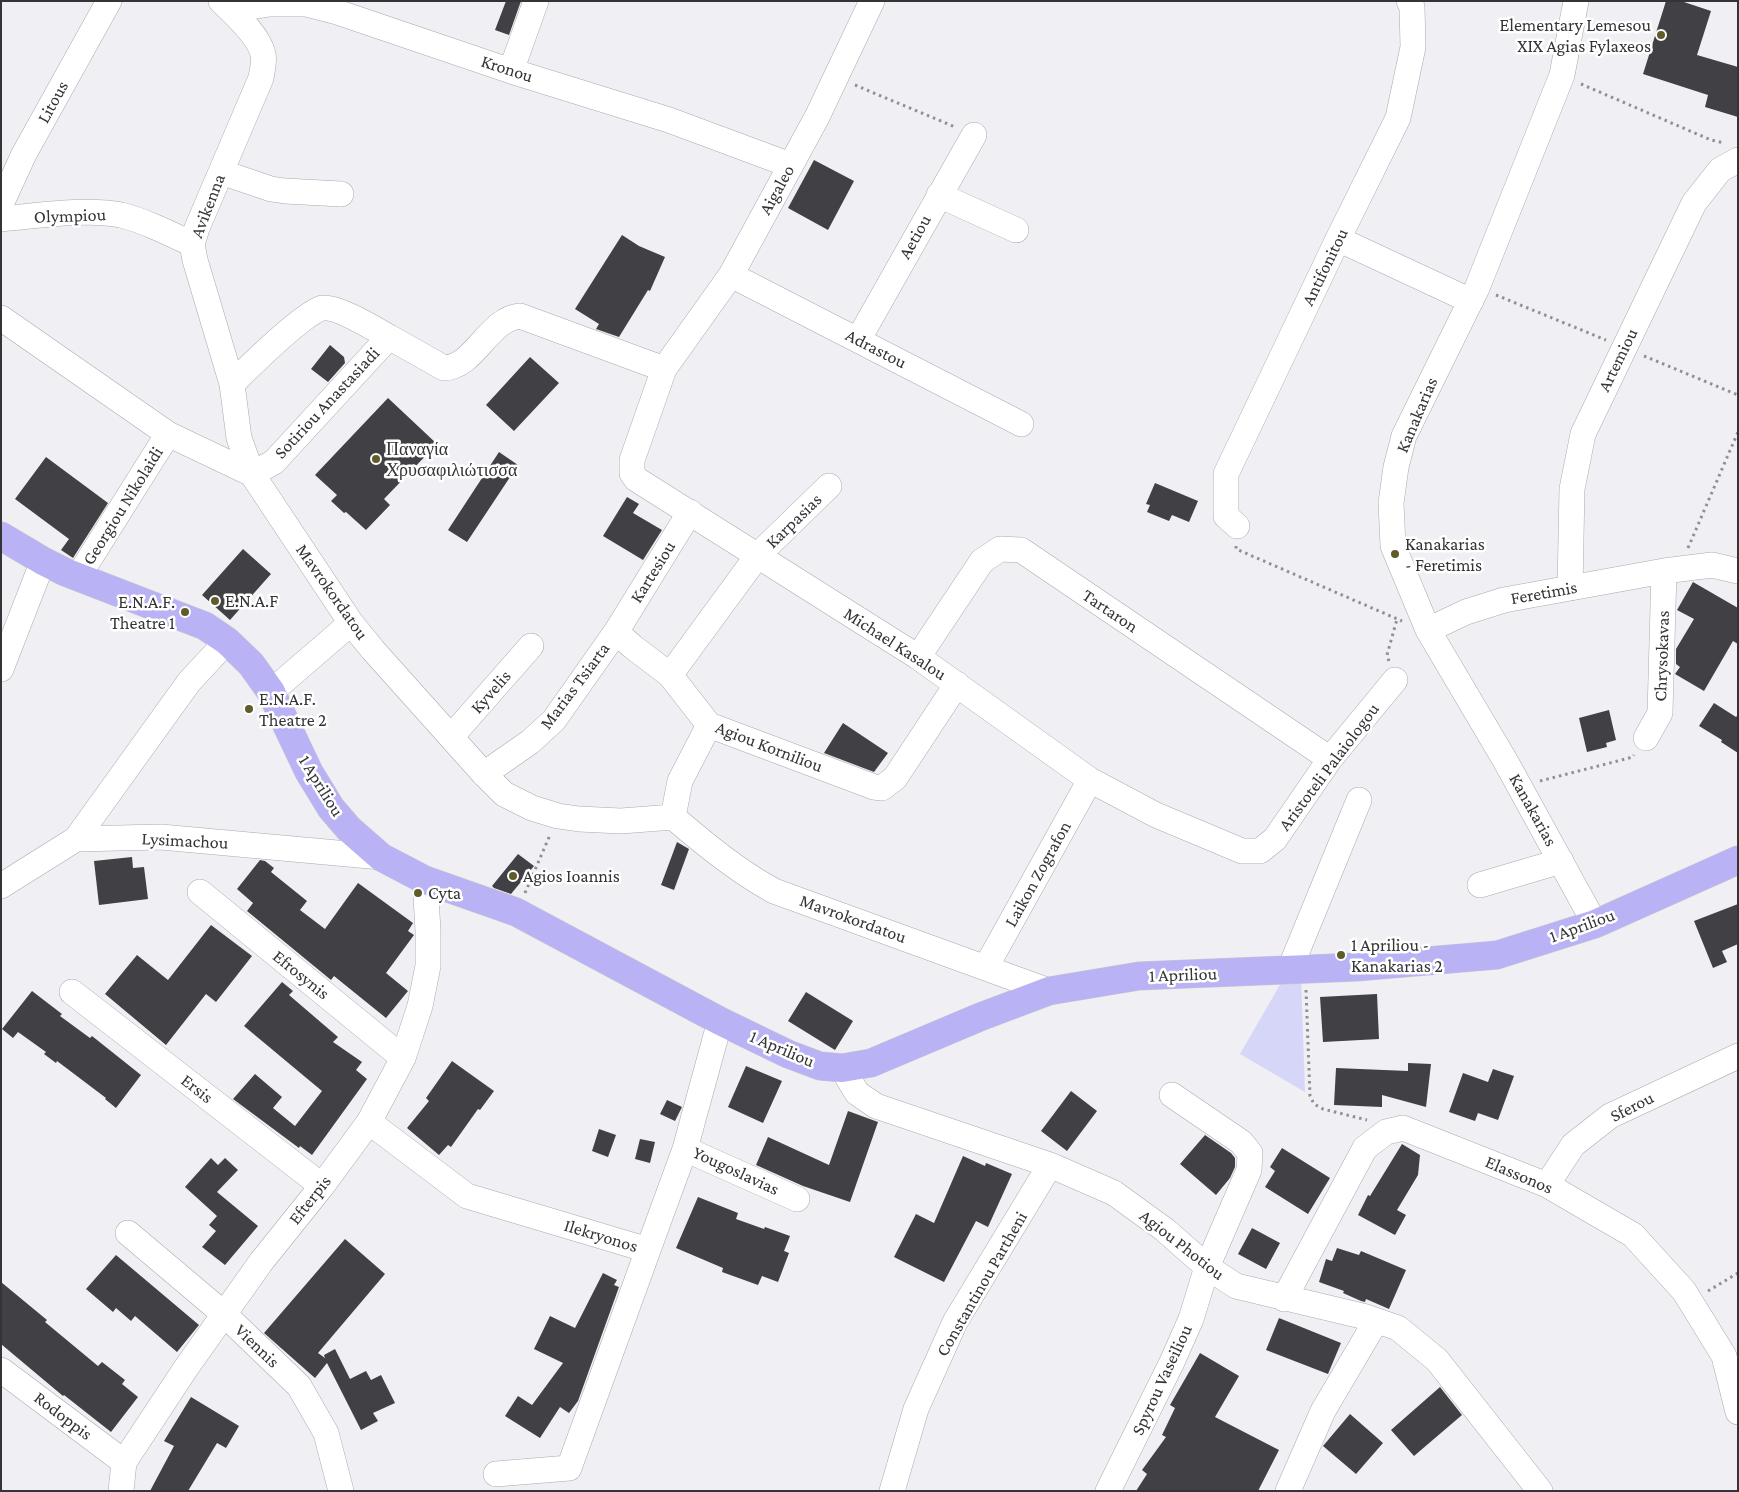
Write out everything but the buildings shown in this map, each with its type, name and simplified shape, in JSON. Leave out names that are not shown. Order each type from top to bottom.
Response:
[{"type":"main road","name":"1 Apriliou","points":[[1,536],[43,561],[78,577],[205,626],[227,641],[251,664],[272,692],[309,772],[331,808],[349,829],[381,857],[425,880],[516,912],[720,1021],[788,1054],[820,1066],[842,1068],[872,1063],[1049,991],[1138,976],[1357,967],[1497,955],[1595,924],[1738,860]]},
{"type":"street","name":"Litous","points":[[1,204],[24,154],[109,1]]},
{"type":"street","points":[[511,71],[536,1]]},
{"type":"street","name":"Aigaleo","points":[[664,369],[731,275],[817,117],[872,1]]},
{"type":"street","name":"Antifonitou","points":[[1237,526],[1226,516],[1226,474],[1398,118],[1413,47],[1412,7],[1409,1]]},
{"type":"street","name":"Kanakarias","points":[[1576,1],[1562,75],[1471,301],[1407,429],[1396,467],[1391,504],[1394,546],[1428,630],[1520,786],[1595,924]]},
{"type":"street","name":"Kronou","points":[[226,6],[306,4],[336,12],[511,71],[669,120],[790,165]]},
{"type":"street","name":"Avikenna","points":[[226,6],[256,38],[264,55],[261,78],[197,228],[192,244],[195,260],[232,384],[239,438],[252,474]]},
{"type":"street","name":"Aetiou","points":[[858,340],[974,135]]},
{"type":"street","name":"Artemiou","points":[[1570,588],[1572,489],[1583,434],[1694,203],[1733,152]]},
{"type":"street","points":[[221,172],[278,190],[341,194]]},
{"type":"street","points":[[939,195],[1016,230]]},
{"type":"street","name":"Olympiou","points":[[1,219],[90,212],[120,215],[149,225],[192,244]]},
{"type":"street","points":[[1338,239],[1471,301]]},
{"type":"street","name":"Adrastou","points":[[731,275],[1021,424]]},
{"type":"street","points":[[232,384],[305,316],[322,308],[336,309],[390,337]]},
{"type":"street","name":"Sotiriou Anastasiadi","points":[[252,474],[274,462],[390,337],[444,368],[452,368],[465,359],[502,322],[510,317],[520,316],[664,369]]},
{"type":"street","points":[[1,318],[168,434],[252,474]]},
{"type":"street","name":"Michael Kasalou","points":[[664,369],[632,460],[632,473],[636,480],[690,512],[918,657],[1090,780],[1156,815],[1242,851],[1260,851]]},
{"type":"street","name":"Georgiou Nikolaidi","points":[[78,577],[168,434]]},
{"type":"street","name":"Mavrokordatou","points":[[252,474],[351,623],[373,650],[504,794],[532,808],[558,816],[579,819],[621,820],[673,817],[744,874],[774,891],[1049,991]]},
{"type":"street","name":"Karpasias","points":[[670,675],[758,555],[829,486]]},
{"type":"street","name":"Kartesiou","points":[[616,632],[690,512]]},
{"type":"street","name":"Tartaron","points":[[918,657],[982,561],[1000,549],[1021,550],[1330,759]]},
{"type":"street","points":[[1,669],[43,561]]},
{"type":"street","name":"Feretimis","points":[[1428,630],[1466,612],[1504,600],[1672,570],[1712,565],[1738,571]]},
{"type":"street","name":"Chrysokavas","points":[[1646,738],[1660,713],[1672,570]]},
{"type":"street","points":[[272,692],[351,623]]},
{"type":"street","name":"Agiou Korniliou","points":[[616,632],[670,675],[709,725],[874,788],[882,788],[895,778],[956,684]]},
{"type":"street","name":"Marias Tsiarta","points":[[484,774],[530,742],[554,720],[616,632]]},
{"type":"street","points":[[1,886],[76,839],[189,682],[227,641]]},
{"type":"street","name":"Kyvelis","points":[[452,737],[531,646]]},
{"type":"street","name":"Aristoteli Palaiologou","points":[[1260,851],[1275,839],[1330,759],[1395,680]]},
{"type":"street","points":[[673,817],[680,781],[709,725]]},
{"type":"street","name":"Laikon Zografon","points":[[986,967],[1090,780]]},
{"type":"street","points":[[1297,970],[1359,800]]},
{"type":"street","name":"Lysimachou","points":[[76,839],[161,837],[381,857]]},
{"type":"street","points":[[1480,885],[1561,862]]},
{"type":"street","name":"Efterpis","points":[[121,1491],[124,1462],[186,1368],[261,1262],[322,1186],[369,1122],[403,1058],[420,1006],[428,966],[425,880]]},
{"type":"street","name":"Efrosynis","points":[[200,892],[403,1058]]},
{"type":"street","name":"Ersis","points":[[72,992],[322,1186]]},
{"type":"street","name":"Yougoslavias","points":[[720,1021],[685,1149],[797,1199]]},
{"type":"street","name":"Sferou","points":[[1548,1185],[1574,1145],[1610,1116],[1738,1056]]},
{"type":"street","name":"Agiou Photiou","points":[[842,1068],[857,1092],[876,1106],[1050,1165],[1114,1192],[1165,1230],[1207,1266],[1236,1286],[1398,1328],[1437,1360],[1540,1491]]},
{"type":"street","name":"Spyrou Vaseiliou","points":[[1108,1491],[1172,1362],[1191,1319],[1207,1266],[1249,1170],[1250,1153],[1241,1142],[1172,1095]]},
{"type":"street","name":"Ilekryonos","points":[[369,1122],[467,1196],[648,1250],[569,1468],[496,1474]]},
{"type":"street","name":"Elassonos","points":[[1386,1132],[1403,1128],[1548,1185],[1633,1235],[1684,1291],[1724,1356],[1738,1412]]},
{"type":"street","points":[[1284,1298],[1365,1148],[1386,1132]]},
{"type":"street","points":[[648,1250],[685,1149]]},
{"type":"street","name":"Constantinou Partheni","points":[[892,1491],[916,1408],[955,1322],[1050,1165]]},
{"type":"street","name":"Viennis","points":[[128,1233],[224,1314],[299,1386],[326,1433],[341,1491]]},
{"type":"street","points":[[1288,1491],[1323,1411],[1376,1321]]},
{"type":"street","name":"Rodoppis","points":[[3,1375],[124,1462]]},
{"type":"path","points":[[1562,75],[1711,140],[1733,152]]},
{"type":"path","points":[[836,77],[974,135]]},
{"type":"path","points":[[1672,570],[1738,432]]},
{"type":"path","points":[[1237,526],[1236,549],[1397,619],[1428,630]]},
{"type":"path","points":[[1395,680],[1386,655],[1397,619]]},
{"type":"path","points":[[1520,786],[1633,757],[1646,738]]},
{"type":"path","points":[[516,912],[558,816]]},
{"type":"path","points":[[1297,970],[1310,1096],[1314,1104],[1323,1109],[1376,1122],[1386,1132]]},
{"type":"path","points":[[1690,1302],[1738,1273]]},
{"type":"shaded area","points":[[1285,976],[1301,977],[1305,1092],[1240,1054]]},
{"type":"place","name":"Elementary Lemesou XIX Agias Fylaxeos","points":[[1661,35]]},
{"type":"place","name":"Παναγία Χρυσαφιλιώτισσα","points":[[376,459]]},
{"type":"place","name":"Kanakarias - Feretimis","points":[[1395,554]]},
{"type":"place","name":"E.N.A.F","points":[[215,601]]},
{"type":"place","name":"E.N.A.F. Theatre 1","points":[[185,612]]},
{"type":"place","name":"E.N.A.F. Theatre 2","points":[[249,709]]},
{"type":"place","name":"Agios Ioannis","points":[[513,876]]},
{"type":"place","name":"Cyta","points":[[418,893]]},
{"type":"place","name":"1 Apriliou - Kanakarias 2","points":[[1341,955]]}]
